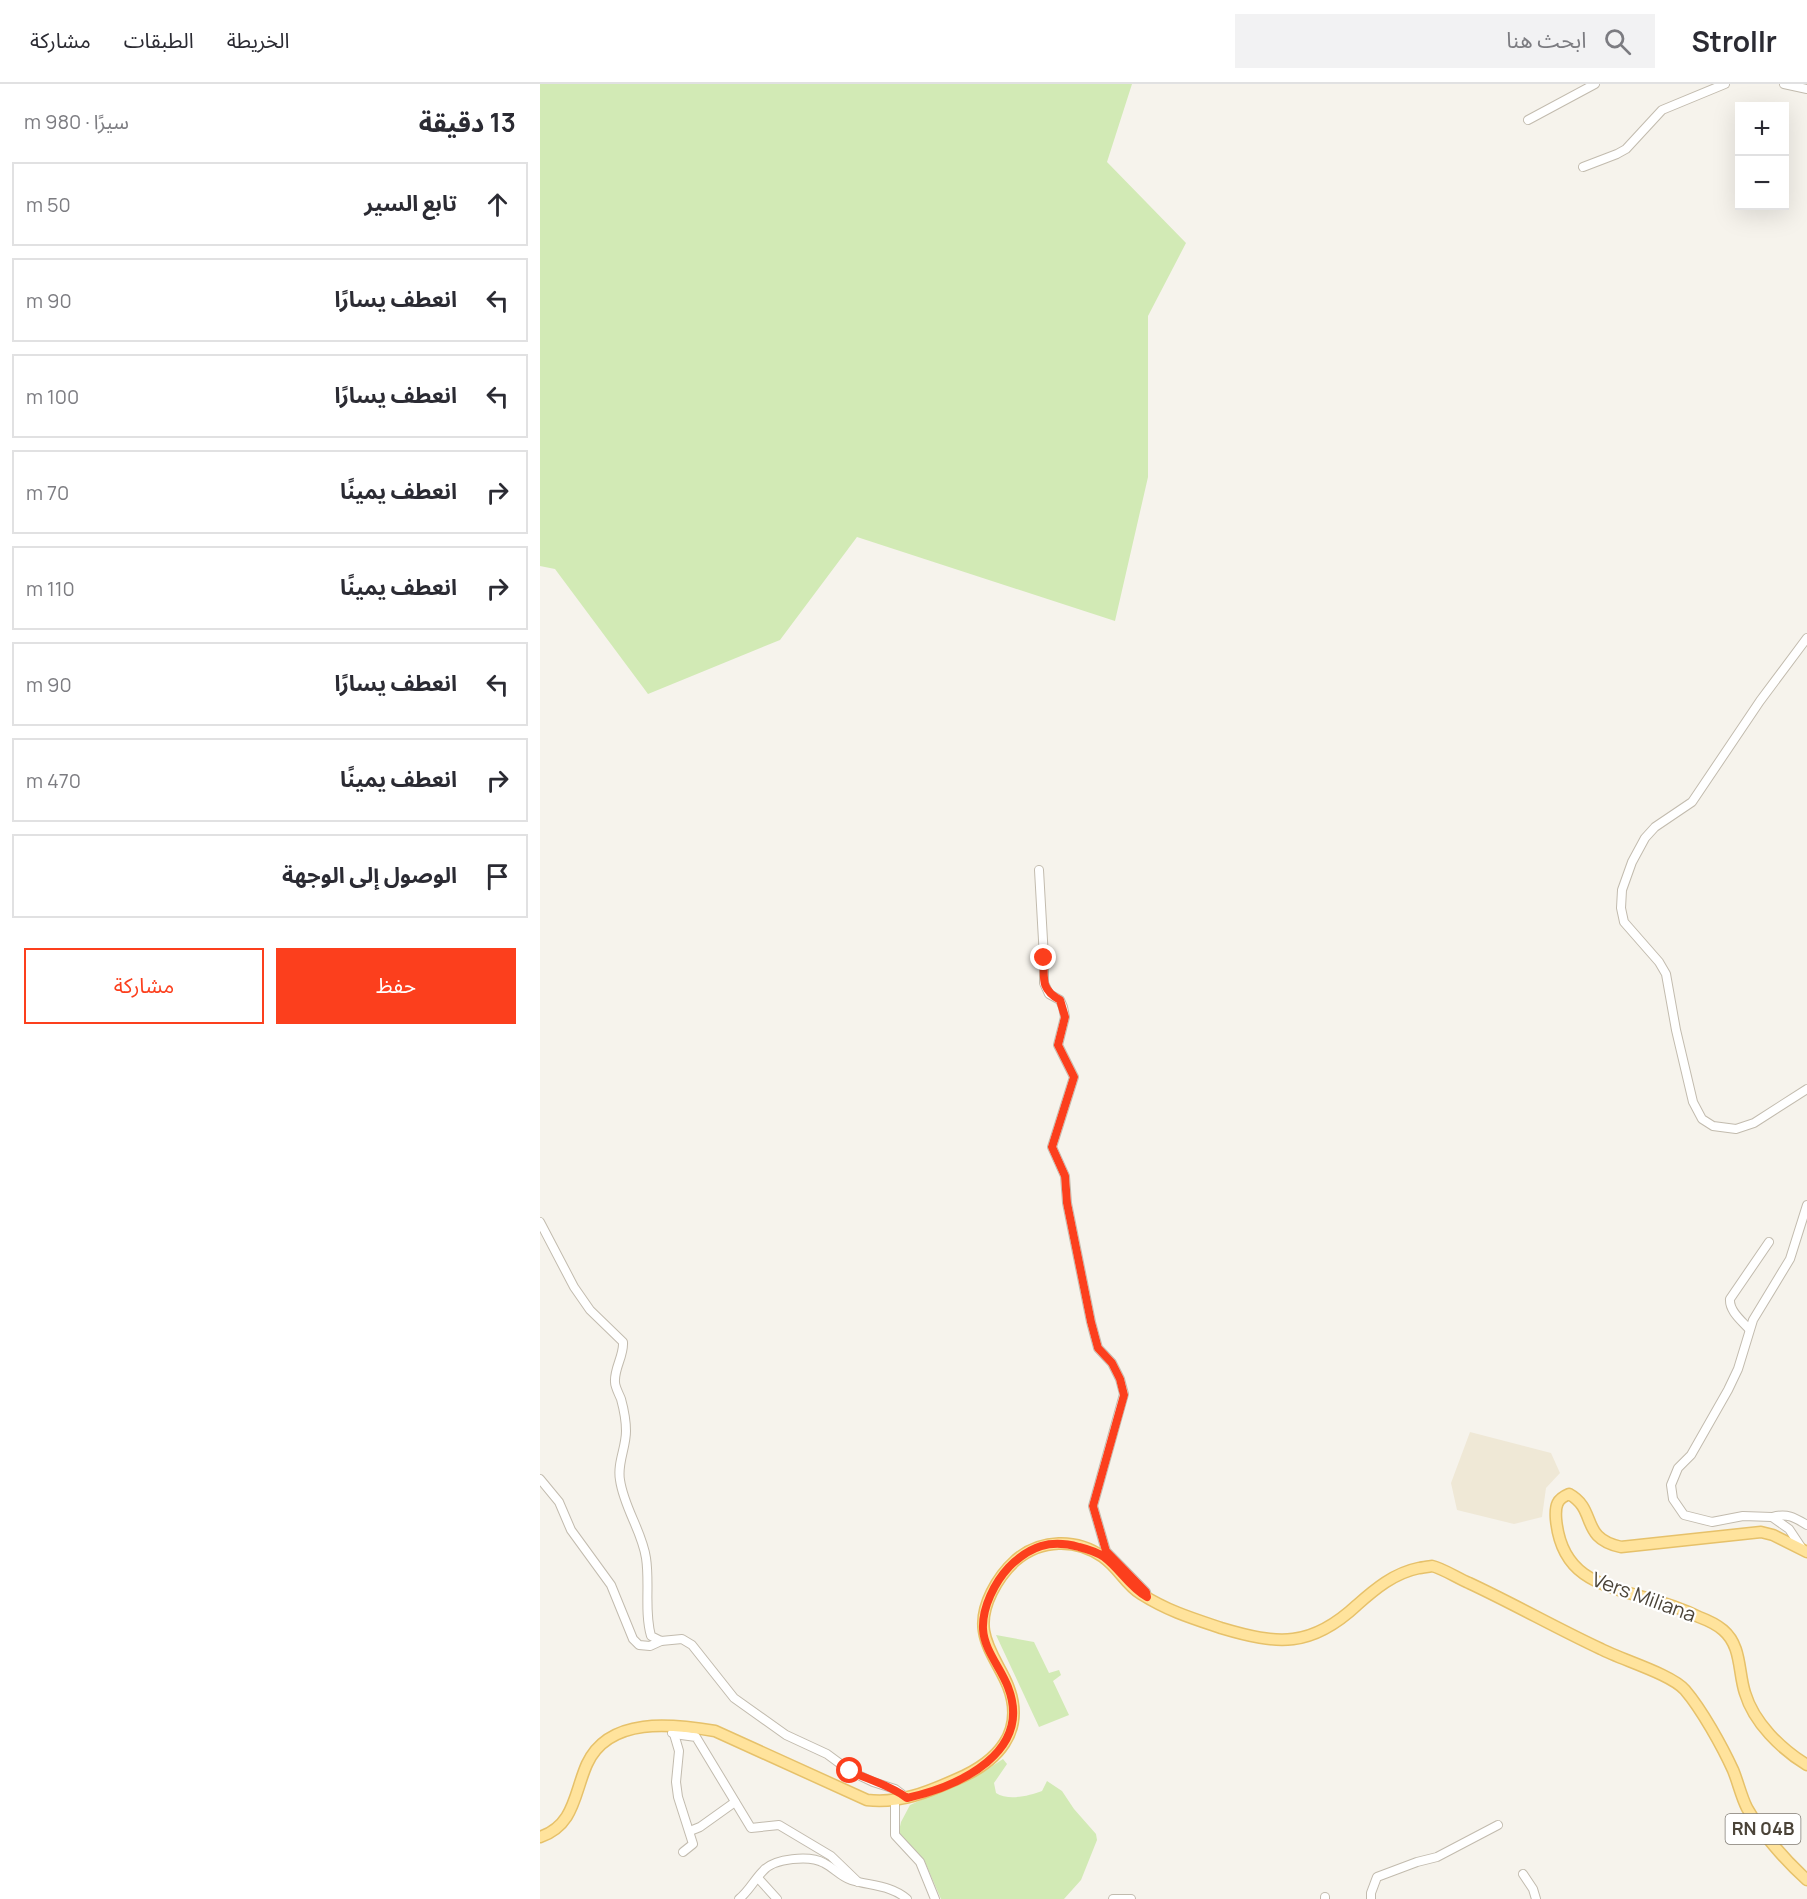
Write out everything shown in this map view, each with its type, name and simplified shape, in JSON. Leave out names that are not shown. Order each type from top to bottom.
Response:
[{"type":"main road","name":"Vers Miliana","points":[[1805,1551],[1773,1535],[1761,1532],[1621,1547],[1607,1544],[1598,1537],[1579,1499],[1569,1494],[1560,1497],[1556,1506],[1556,1520],[1566,1553],[1574,1566],[1588,1579],[1606,1587],[1687,1611],[1724,1630],[1734,1643],[1744,1692],[1750,1708],[1763,1727],[1780,1744],[1807,1764]]},
{"type":"main road","name":"RN 04B","points":[[540,1837],[550,1834],[563,1823],[572,1806],[588,1762],[597,1748],[615,1735],[640,1727],[690,1727],[715,1731],[867,1800],[907,1798],[939,1788],[971,1773],[1002,1749],[1014,1719],[1014,1707],[1008,1686],[990,1651],[983,1629],[986,1611],[996,1584],[1017,1560],[1040,1546],[1056,1542],[1079,1547],[1103,1557],[1138,1592],[1173,1613],[1260,1638],[1299,1640],[1314,1636],[1345,1617],[1374,1590],[1392,1578],[1409,1570],[1432,1566],[1682,1687],[1697,1705],[1732,1769],[1747,1808],[1782,1857],[1807,1880]]},
{"type":"street","points":[[1528,120],[1594,84]]},
{"type":"street","points":[[1583,167],[1626,149],[1662,110],[1725,84]]},
{"type":"street","points":[[1784,84],[1807,89]]},
{"type":"street","points":[[1807,638],[1760,701],[1692,802],[1655,827],[1645,838],[1632,862],[1622,890],[1621,908],[1624,922],[1659,962],[1666,974],[1693,1102],[1702,1119],[1713,1126],[1736,1129],[1754,1123],[1807,1089]]},
{"type":"street","points":[[1039,870],[1044,983],[1049,994],[1060,1000],[1063,1006],[1065,1017],[1058,1045],[1074,1077],[1052,1147],[1065,1176],[1067,1203],[1098,1348],[1112,1363],[1120,1379],[1124,1395],[1093,1506],[1106,1551],[1146,1592],[1147,1597]]},
{"type":"street","points":[[1807,1205],[1790,1259],[1752,1320],[1738,1369],[1728,1390],[1695,1447],[1678,1468],[1671,1485],[1673,1499],[1684,1515],[1695,1519],[1712,1522],[1743,1516],[1772,1517],[1783,1514],[1790,1515],[1807,1525]]},
{"type":"street","points":[[540,1222],[574,1287],[590,1310],[623,1342],[624,1350],[615,1383],[626,1426],[619,1465],[620,1480],[642,1537],[649,1592],[648,1626],[651,1636],[661,1641]]},
{"type":"street","points":[[1749,1329],[1732,1309],[1730,1299],[1769,1242]]},
{"type":"street","points":[[540,1479],[559,1502],[571,1530],[611,1585],[633,1639],[639,1645],[650,1646],[661,1641],[682,1639],[692,1646],[734,1698],[786,1736],[827,1754],[850,1771],[895,1789],[907,1798]]},
{"type":"street","points":[[1772,1517],[1789,1529],[1805,1551]]},
{"type":"street","points":[[662,1726],[675,1734],[696,1737],[751,1828],[778,1825],[831,1856],[858,1881]]},
{"type":"street","points":[[675,1734],[679,1751],[676,1782],[678,1797],[693,1844],[683,1852]]},
{"type":"street","points":[[895,1800],[895,1835],[920,1862],[935,1899]]},
{"type":"street","points":[[690,1831],[700,1827],[735,1802]]},
{"type":"street","points":[[1371,1899],[1377,1877],[1437,1857],[1498,1825]]},
{"type":"street","points":[[740,1899],[770,1865],[813,1858],[825,1863],[843,1877],[895,1890],[907,1899]]},
{"type":"street","points":[[1523,1874],[1533,1889],[1536,1899]]},
{"type":"street","points":[[758,1878],[777,1899]]},
{"type":"street","points":[[1113,1899],[1131,1899]]},
{"type":"shaded area","points":[[1470,1432],[1551,1453],[1560,1473],[1546,1488],[1542,1517],[1514,1524],[1457,1510],[1451,1483]]},
{"type":"green space","points":[[540,84],[1132,84],[1107,162],[1186,243],[1148,316],[1148,477],[1115,621],[857,537],[780,640],[648,694],[555,569],[540,566]]},
{"type":"green space","points":[[996,1635],[1034,1642],[1049,1673],[1059,1670],[1061,1675],[1053,1681],[1069,1715],[1039,1727]]},
{"type":"green space","points":[[1003,1759],[1007,1764],[994,1783],[996,1793],[1006,1797],[1031,1795],[1042,1791],[1047,1781],[1062,1791],[1096,1834],[1097,1840],[1081,1880],[1064,1899],[941,1899],[924,1860],[902,1839],[899,1831],[901,1822],[910,1805],[983,1772]]},
{"type":"route","points":[[850,1771],[895,1789],[907,1798],[939,1788],[971,1773],[1002,1749],[1014,1719],[1014,1707],[1008,1686],[990,1651],[983,1629],[986,1611],[996,1584],[1006,1570],[1028,1552],[1056,1542],[1086,1549],[1103,1557],[1138,1592],[1147,1597],[1146,1592],[1106,1551],[1093,1506],[1124,1395],[1120,1379],[1112,1363],[1098,1348],[1067,1203],[1065,1176],[1052,1147],[1074,1077],[1058,1045],[1065,1017],[1060,1000],[1049,994],[1044,983],[1044,958]]}]
